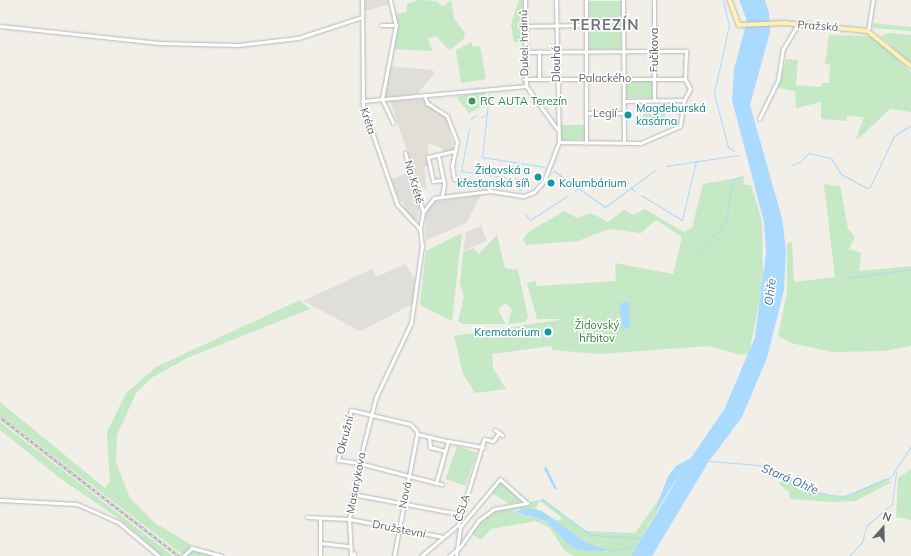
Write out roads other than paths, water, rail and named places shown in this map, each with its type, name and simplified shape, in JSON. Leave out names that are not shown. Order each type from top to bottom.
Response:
[{"type":"main road","name":"Pražská","points":[[730,0],[736,22],[742,25],[770,23],[798,24],[868,31]]},
{"type":"main road","points":[[868,31],[911,66]]},
{"type":"street","name":"Kréta","points":[[362,0],[362,101],[397,204],[420,229]]},
{"type":"street","name":"Kréta","points":[[382,99],[396,25],[390,0]]},
{"type":"street","name":"Dukel. hrdinů","points":[[525,0],[524,79],[526,86],[556,128]]},
{"type":"street","name":"Dlouhá","points":[[556,0],[556,128]]},
{"type":"street","points":[[586,0],[586,143]]},
{"type":"street","points":[[623,0],[624,143]]},
{"type":"street","name":"Fučíkova","points":[[654,0],[654,100]]},
{"type":"street","points":[[868,31],[873,0]]},
{"type":"street","points":[[0,26],[159,43],[238,45],[298,38],[362,17]]},
{"type":"street","points":[[759,119],[778,80],[783,49],[798,24]]},
{"type":"street","points":[[381,25],[396,25]]},
{"type":"street","points":[[524,26],[586,25]]},
{"type":"street","points":[[539,51],[539,79]]},
{"type":"street","points":[[524,52],[686,51],[685,79],[690,89],[684,100],[680,126],[641,143],[559,142]]},
{"type":"street","name":"Palackého","points":[[524,79],[685,79]]},
{"type":"street","points":[[362,101],[500,87],[526,86]]},
{"type":"street","points":[[424,95],[427,103],[447,116],[457,142],[454,151],[454,179],[485,185],[491,191]]},
{"type":"street","points":[[382,99],[393,123]]},
{"type":"street","points":[[624,101],[684,100]]},
{"type":"street","name":"Legií","points":[[587,113],[624,113]]},
{"type":"street","points":[[420,229],[423,212],[429,201],[442,196],[491,191],[524,196],[538,189],[545,178],[559,142],[556,128]]},
{"type":"street","points":[[443,180],[433,182],[428,157],[454,151]]},
{"type":"street","name":"Na Krétě","points":[[405,153],[423,212]]},
{"type":"street","points":[[438,155],[443,180],[442,196]]},
{"type":"street","name":"Masarykova","points":[[353,555],[350,546],[349,519],[352,494],[372,410],[404,342],[419,284],[420,229]]},
{"type":"street","name":"Okružní","points":[[359,464],[338,460],[351,410],[371,415]]},
{"type":"street","points":[[371,415],[410,424],[417,434],[448,441],[483,446],[484,438],[493,441],[499,433]]},
{"type":"street","points":[[495,430],[502,435]]},
{"type":"street","name":"Nová","points":[[394,556],[417,434]]},
{"type":"street","points":[[429,437],[430,447],[445,451]]},
{"type":"street","points":[[436,483],[448,441]]},
{"type":"street","name":"ČSLA","points":[[421,556],[443,537],[459,526],[459,514],[483,446]]},
{"type":"street","points":[[359,464],[442,484]]},
{"type":"street","points":[[449,556],[457,550],[479,520],[494,509],[527,503],[500,479],[459,526],[457,550],[456,556]]},
{"type":"street","points":[[352,494],[459,514]]},
{"type":"street","points":[[0,500],[77,504],[118,522],[159,556]]},
{"type":"street","name":"Družstevní","points":[[307,517],[349,519],[443,537]]},
{"type":"street","points":[[320,518],[320,556]]},
{"type":"street","points":[[320,543],[350,546]]},
{"type":"street","points":[[183,556],[192,548],[222,556]]},
{"type":"water","name":"Ohře","points":[[739,0],[765,0],[769,13],[770,32],[750,105],[782,218],[786,251],[784,290],[767,358],[742,417],[709,461],[652,556],[631,556],[685,466],[654,514],[668,476],[676,466],[691,458],[725,408],[755,337],[766,253],[764,222],[732,100],[734,69],[747,21]]},
{"type":"water","points":[[629,302],[630,328],[623,329],[619,303]]},
{"type":"water","points":[[546,466],[557,489],[555,490],[544,469]]},
{"type":"water","points":[[526,508],[542,511],[585,542],[609,551],[587,551],[571,547],[546,521],[513,512]]},
{"type":"waterway","points":[[723,0],[729,25],[714,93],[728,147],[734,151]]},
{"type":"waterway","points":[[739,50],[744,35]]},
{"type":"waterway","points":[[489,94],[482,157],[544,167]]},
{"type":"waterway","points":[[481,117],[488,114]]},
{"type":"waterway","points":[[471,119],[476,115]]},
{"type":"waterway","points":[[792,165],[800,162],[808,153],[831,158],[841,174],[866,188],[870,187],[894,136],[911,125]]},
{"type":"waterway","points":[[469,128],[461,171],[506,177]]},
{"type":"waterway","points":[[666,166],[738,155]]},
{"type":"waterway","points":[[641,195],[682,220],[696,161]]},
{"type":"waterway","points":[[554,171],[605,207],[655,170]]},
{"type":"waterway","points":[[558,185],[560,174]]},
{"type":"waterway","points":[[697,253],[726,221],[732,184],[735,178],[743,176]]},
{"type":"waterway","points":[[515,178],[521,191]]},
{"type":"waterway","points":[[575,191],[578,188]]},
{"type":"waterway","points":[[631,188],[635,191]]},
{"type":"waterway","points":[[525,214],[530,220],[568,195]]},
{"type":"waterway","points":[[847,278],[911,269]]},
{"type":"waterway","name":"Stará Ohře","points":[[911,416],[911,431]]},
{"type":"waterway","name":"Stará Ohře","points":[[709,461],[759,465],[819,493],[842,497],[891,477],[911,446]]},
{"type":"waterway","points":[[849,556],[862,542],[867,525],[892,504],[896,472]]},
{"type":"waterway","points":[[541,499],[591,535],[642,538]]},
{"type":"waterway","points":[[609,551],[637,545]]},
{"type":"railway","points":[[0,417],[179,556]]},
{"type":"place","name":"RC AUTA Terezín","points":[[472,101]]},
{"type":"place","name":"Magdeburská kasárna","points":[[628,115]]},
{"type":"place","name":"Židovská a křesťanská síň","points":[[538,177]]},
{"type":"place","name":"Kolumbárium","points":[[551,183]]},
{"type":"place","name":"Krematorium","points":[[548,332]]},
{"type":"district","name":"TEREZÍN","points":[[605,25]]},
{"type":"park label","name":"Židovský hřbitov","points":[[597,332]]}]
